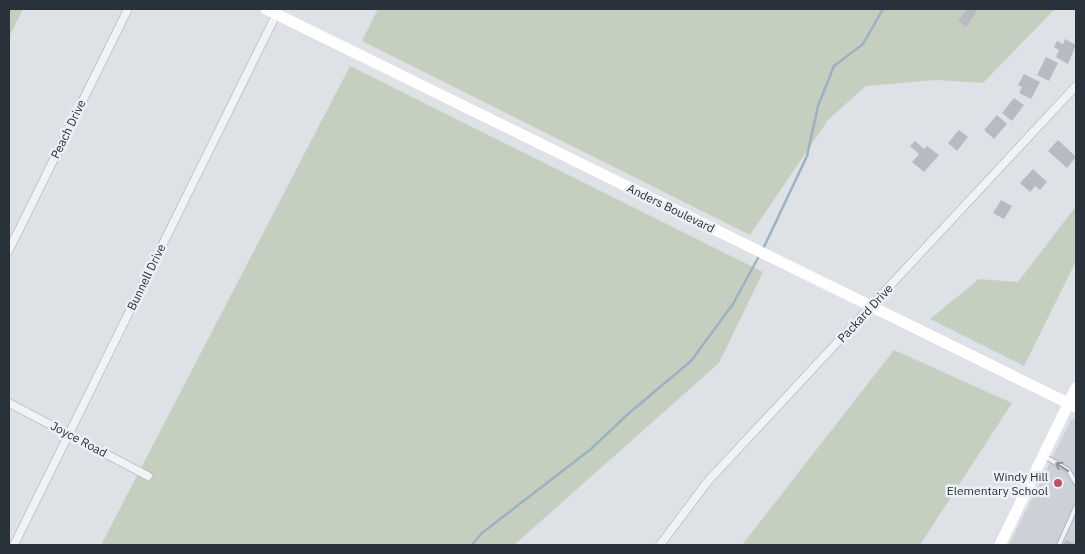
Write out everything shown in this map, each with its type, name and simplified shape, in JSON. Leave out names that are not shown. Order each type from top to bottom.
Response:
[{"type":"street","name":"Peach Drive","points":[[9,250],[128,9]]},
{"type":"street","name":"Anders Boulevard","points":[[274,10],[1072,405]]},
{"type":"street","name":"Bunnell Drive","points":[[14,545],[274,10]]},
{"type":"street","name":"Packard Drive","points":[[660,545],[708,481],[1076,86]]},
{"type":"street","points":[[1000,545],[1043,456],[1072,405],[1076,388]]},
{"type":"street","name":"Joyce Road","points":[[9,403],[148,476]]},
{"type":"lane","points":[[1043,456],[1068,470],[1076,483]]},
{"type":"lane","points":[[1059,545],[1076,507]]},
{"type":"shaded area","name":"Windy Hill Elementary School","points":[[1072,418],[1076,420],[1076,545],[1009,545]]},
{"type":"green space","points":[[9,9],[23,9],[9,37]]},
{"type":"green space","points":[[378,9],[1055,9],[983,83],[936,80],[866,86],[828,120],[750,235],[362,41]]},
{"type":"green space","points":[[350,66],[763,272],[719,363],[514,545],[101,545]]},
{"type":"green space","points":[[1076,206],[1076,261],[1024,366],[930,319],[979,279],[1018,282]]},
{"type":"green space","points":[[894,350],[1012,403],[920,545],[742,545]]},
{"type":"building","points":[[967,9],[978,9],[966,27],[958,21]]},
{"type":"building","points":[[1065,39],[1076,45],[1068,64],[1056,57],[1059,50],[1054,47],[1057,41],[1063,44]]},
{"type":"building","points":[[1046,57],[1058,63],[1049,81],[1037,75]]},
{"type":"building","points":[[1024,74],[1040,82],[1031,99],[1019,93],[1022,87],[1018,85]]},
{"type":"building","points":[[1014,98],[1024,105],[1012,121],[1002,113]]},
{"type":"building","points":[[997,115],[1007,124],[994,139],[984,130]]},
{"type":"building","points":[[959,130],[968,137],[957,151],[948,143]]},
{"type":"building","points":[[1058,140],[1076,157],[1067,168],[1048,151]]},
{"type":"building","points":[[915,141],[924,149],[927,146],[939,155],[924,172],[912,162],[919,154],[910,146]]},
{"type":"building","points":[[1033,169],[1047,182],[1040,190],[1035,186],[1030,192],[1020,183]]},
{"type":"building","points":[[1001,200],[1012,206],[1004,219],[993,213]]},
{"type":"building","points":[[1066,540],[1075,544],[1076,540],[1076,545],[1063,545]]},
{"type":"waterway","points":[[763,249],[807,156],[818,106],[834,66],[863,44],[883,9]]},
{"type":"waterway","points":[[472,545],[482,533],[591,449],[628,414],[691,361],[733,304],[759,256]]},
{"type":"place","name":"Windy Hill Elementary School","points":[[1058,483]]}]
